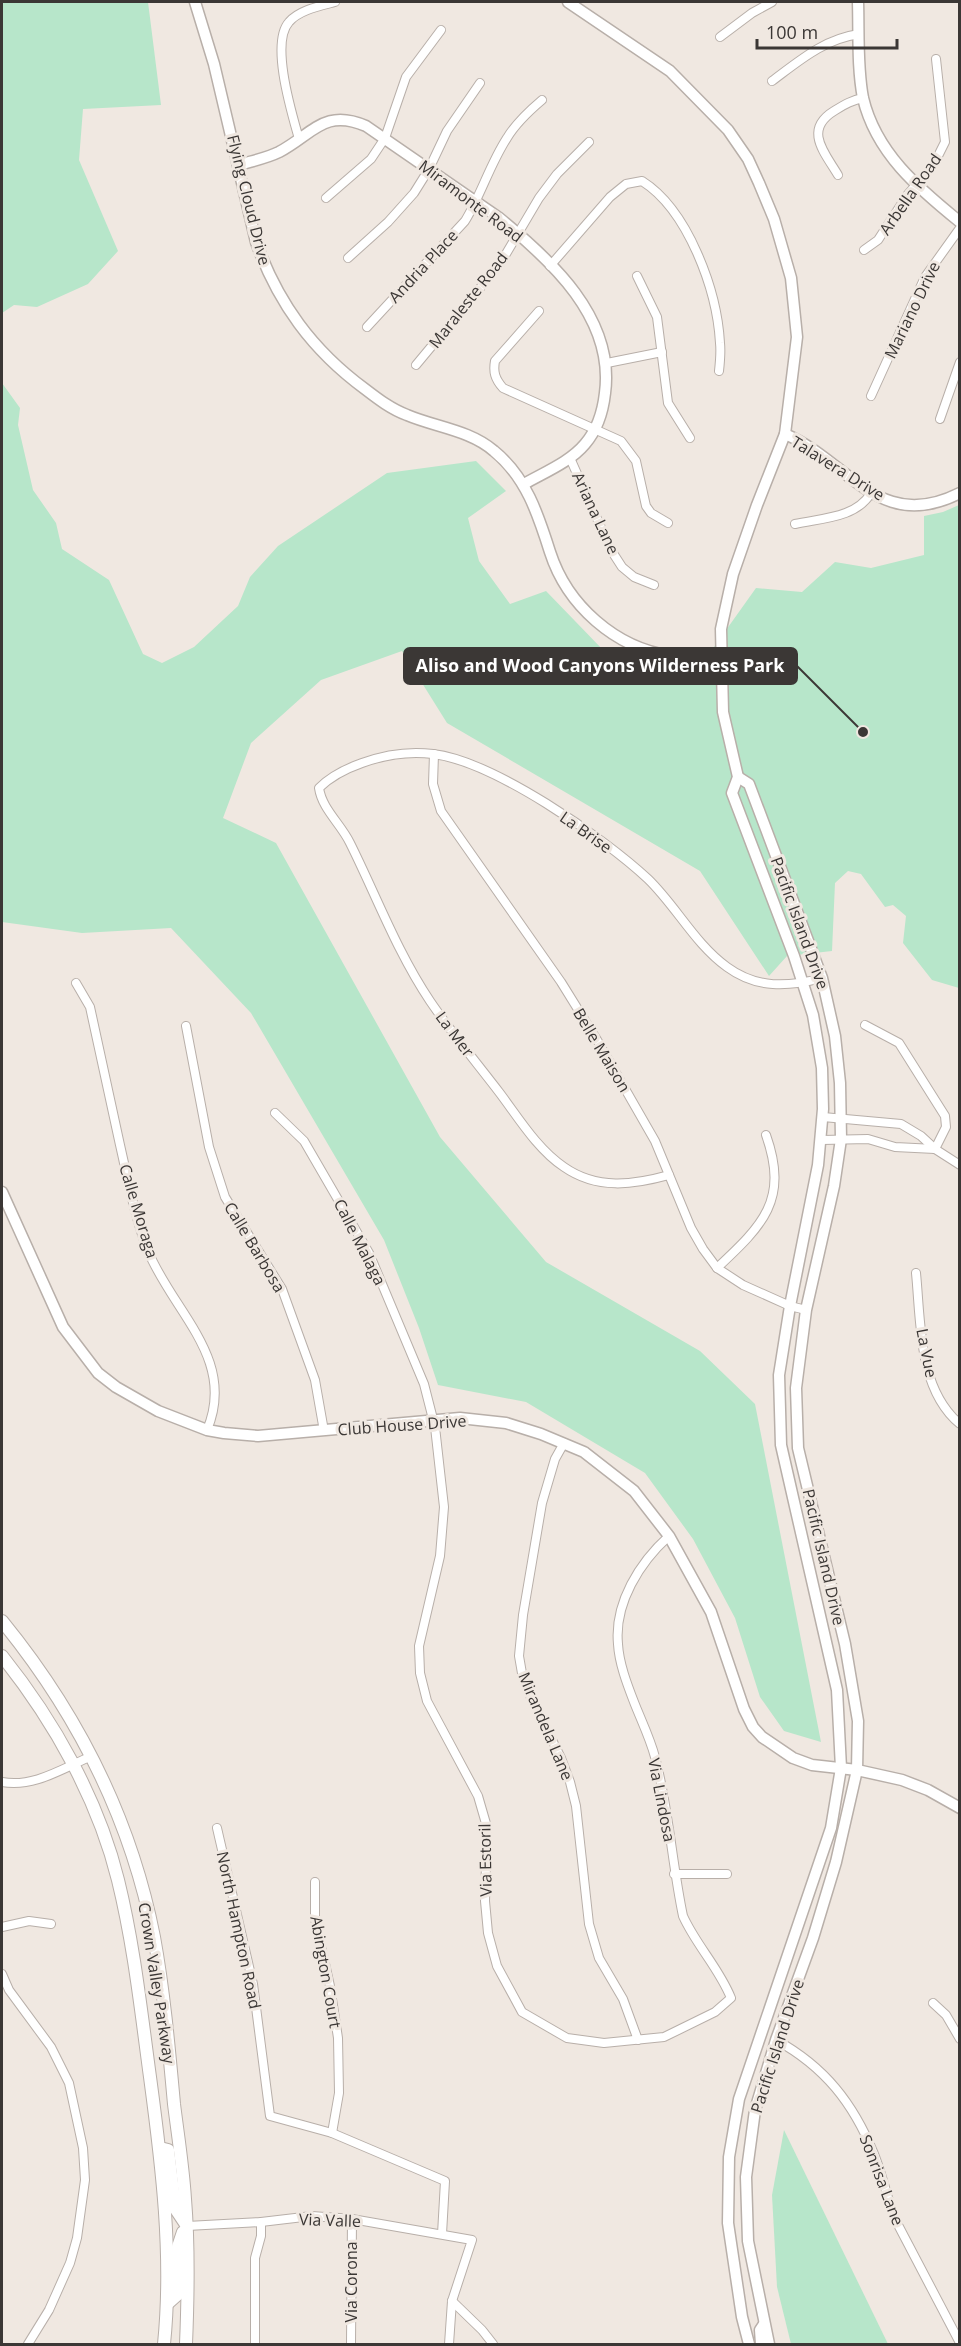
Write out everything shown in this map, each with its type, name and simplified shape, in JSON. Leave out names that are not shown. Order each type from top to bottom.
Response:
[{"type":"main road","name":"Flying Cloud Drive","points":[[195,2],[214,64],[256,242],[266,270],[281,299],[325,357],[385,404],[404,414],[471,436],[493,449],[508,463],[524,484],[537,510],[557,570],[569,592],[601,626],[622,641],[647,650],[670,656],[721,658]]},
{"type":"main road","name":"Pacific Island Drive","points":[[568,2],[670,71],[728,130],[748,159],[774,219],[784,248],[796,309],[797,337],[785,434],[733,574],[721,630],[721,658],[725,728],[738,777],[732,793],[803,983],[813,1015],[822,1068],[822,1140],[779,1375],[781,1445],[837,1690],[841,1768],[831,1828],[739,2099],[728,2168],[728,2223],[748,2344]]},
{"type":"main road","points":[[858,2],[860,71],[863,98],[870,120],[881,141],[915,186],[960,222]]},
{"type":"main road","name":"Miramonte Road","points":[[239,165],[278,153],[321,123],[336,119],[351,119],[385,138],[518,233],[572,289],[596,326],[607,363],[604,403],[594,430],[584,445],[570,458],[524,484]]},
{"type":"main road","name":"Talavera Drive","points":[[785,434],[804,442],[871,493],[900,505],[922,506],[944,501],[960,493]]},
{"type":"main road","name":"Pacific Island Drive","points":[[738,777],[749,784],[822,978],[835,1036],[840,1083],[842,1139],[834,1186],[806,1310],[796,1389],[798,1448],[845,1644],[858,1721],[857,1770],[830,1884],[776,2040],[755,2110],[746,2177],[748,2241],[769,2344]]},
{"type":"main road","name":"Club House Drive","points":[[2,1192],[53,1309],[85,1358],[98,1373],[136,1399],[158,1411],[207,1430],[258,1436],[460,1418],[506,1423],[584,1452],[634,1491],[669,1536],[711,1612],[744,1709],[753,1727],[762,1737],[793,1758],[812,1765],[857,1770],[902,1780],[928,1790],[960,1808]]},
{"type":"main road","name":"Crown Valley Parkway","points":[[2,1621],[47,1681],[92,1756],[110,1793],[138,1873],[153,1937],[169,2049],[187,2226],[186,2344]]},
{"type":"main road","name":"Crown Valley Parkway","points":[[2,1656],[44,1713],[73,1764],[106,1839],[123,1900],[135,1967],[160,2148],[168,2303],[164,2344]]},
{"type":"main road","points":[[753,2062],[767,2046],[776,2040],[772,2033],[768,2010]]},
{"type":"main road","points":[[160,2148],[168,2150],[175,2208],[187,2226],[182,2233],[178,2247],[177,2295],[168,2303]]},
{"type":"main road","points":[[761,2344],[760,2330],[764,2323]]},
{"type":"street","points":[[298,139],[281,50],[282,34],[289,22],[300,14],[335,2]]},
{"type":"street","points":[[720,37],[752,13],[772,2]]},
{"type":"street","points":[[326,198],[371,159],[385,138],[406,77],[441,30]]},
{"type":"street","points":[[772,81],[818,47],[846,36],[859,34]]},
{"type":"street","name":"Arbella Road","points":[[864,250],[878,240],[915,186],[933,166],[945,142],[936,59]]},
{"type":"street","points":[[348,258],[373,237],[401,208],[429,169],[447,131],[480,83]]},
{"type":"street","points":[[838,176],[818,141],[817,129],[824,117],[852,100],[863,98]]},
{"type":"street","name":"Andria Place","points":[[367,327],[465,221],[507,138],[525,115],[542,100]]},
{"type":"street","name":"Maraleste Road","points":[[416,365],[500,264],[539,198],[557,174],[589,142]]},
{"type":"street","points":[[550,266],[610,197],[626,184],[642,181],[668,203],[690,239],[699,261],[718,326],[721,345],[719,371]]},
{"type":"street","name":"Mariano Drive","points":[[871,396],[925,278],[960,228]]},
{"type":"street","points":[[637,276],[657,317],[668,402],[690,438]]},
{"type":"street","points":[[538,311],[495,360],[493,370],[496,380],[503,388],[621,441],[636,461],[646,506],[651,513],[668,523]]},
{"type":"street","points":[[607,363],[662,352]]},
{"type":"street","points":[[940,419],[960,362]]},
{"type":"street","name":"Ariana Lane","points":[[570,458],[611,550],[622,567],[634,577],[654,585]]},
{"type":"street","points":[[795,524],[849,512],[864,503],[871,493]]},
{"type":"street","name":"La Brise","points":[[319,788],[328,779],[375,758],[406,753],[434,754],[466,762],[494,774],[559,812],[601,841],[648,879],[707,949],[727,968],[773,986],[803,983],[822,978]]},
{"type":"street","name":"Belle Maison","points":[[434,754],[433,784],[441,812],[561,982],[645,1122],[691,1228],[717,1268],[743,1285],[790,1306],[806,1310]]},
{"type":"street","name":"La Mer","points":[[319,788],[320,798],[348,840],[396,939],[430,1001],[530,1133],[564,1167],[603,1183],[623,1185],[640,1183],[669,1175]]},
{"type":"street","name":"Calle Moraga","points":[[76,983],[90,1007],[130,1191],[148,1251],[167,1287],[206,1349],[213,1371],[214,1408],[207,1430]]},
{"type":"street","points":[[865,1025],[899,1043],[945,1116],[946,1127],[935,1149]]},
{"type":"street","name":"Calle Barbosa","points":[[186,1026],[209,1147],[225,1197],[266,1261],[286,1299],[315,1380],[324,1431]]},
{"type":"street","name":"Calle Malaga","points":[[275,1113],[304,1141],[369,1252],[424,1384],[432,1420]]},
{"type":"street","points":[[823,1117],[901,1124],[960,1165]]},
{"type":"street","points":[[717,1268],[743,1244],[771,1206],[776,1181],[774,1158],[766,1135]]},
{"type":"street","points":[[822,1140],[868,1139],[895,1147],[935,1149]]},
{"type":"street","name":"La Vue","points":[[916,1273],[926,1365],[940,1399],[960,1424]]},
{"type":"street","name":"Via Estoril","points":[[432,1420],[435,1427],[444,1507],[440,1556],[419,1646],[420,1673],[427,1701],[478,1796],[488,1827],[484,1901],[488,1934],[497,1966],[522,2012],[567,2038],[604,2043],[664,2037],[715,2012],[731,1998]]},
{"type":"street","name":"Mirandela Lane","points":[[564,1443],[555,1459],[542,1503],[523,1615],[519,1656],[527,1689],[561,1758],[570,1782],[576,1806],[589,1924],[599,1958],[623,1999],[638,2040]]},
{"type":"street","name":"Via Lindosa","points":[[669,1536],[651,1551],[631,1583],[623,1604],[617,1643],[633,1698],[655,1757],[683,1916],[690,1932],[724,1980],[731,1998]]},
{"type":"street","points":[[2,1782],[23,1784],[92,1756]]},
{"type":"street","name":"North Hampton Road","points":[[217,1828],[253,1984],[270,2116],[332,2133],[444,2181],[442,2234]]},
{"type":"street","points":[[674,1874],[727,1874]]},
{"type":"street","name":"Abington Court","points":[[315,1882],[315,1919],[330,1986],[338,2038],[339,2093],[332,2133]]},
{"type":"street","points":[[2,1927],[29,1921],[51,1923]]},
{"type":"street","points":[[2,1974],[9,1990],[51,2047],[69,2083],[83,2148],[85,2180],[73,2255],[49,2310],[28,2344]]},
{"type":"street","points":[[933,2003],[946,2015],[960,2038]]},
{"type":"street","name":"Sonrisa Lane","points":[[776,2040],[807,2058],[832,2081],[852,2109],[875,2155],[888,2203],[896,2221],[960,2343]]},
{"type":"street","name":"Via Valle","points":[[187,2226],[261,2222],[312,2216],[352,2219],[472,2240],[452,2301]]},
{"type":"street","name":"Via Corona","points":[[351,2344],[352,2219]]},
{"type":"street","points":[[255,2344],[255,2258],[261,2236],[261,2222]]},
{"type":"street","points":[[449,2344],[452,2301]]},
{"type":"street","points":[[452,2301],[493,2344]]},
{"type":"green space","points":[[2,2],[148,2],[161,105],[83,109],[79,160],[118,251],[88,284],[37,307],[14,305],[2,313]]},
{"type":"green space","points":[[2,383],[20,408],[18,425],[33,490],[56,523],[62,549],[109,580],[143,654],[162,663],[194,647],[238,606],[250,577],[278,546],[387,473],[476,461],[506,491],[468,518],[479,561],[510,604],[546,591],[604,651],[689,682],[756,588],[802,592],[835,562],[871,568],[924,555],[924,516],[943,512],[959,505],[959,988],[932,980],[903,943],[906,916],[893,905],[885,907],[861,874],[848,871],[835,883],[832,951],[787,956],[769,976],[700,871],[447,723],[402,651],[321,680],[251,743],[223,818],[276,843],[440,1137],[546,1262],[700,1351],[755,1404],[821,1742],[784,1731],[760,1697],[735,1618],[693,1539],[645,1473],[526,1402],[438,1385],[419,1328],[384,1240],[251,1013],[171,928],[82,933],[2,922]]},
{"type":"green space","points":[[784,2130],[888,2344],[791,2344],[777,2287],[772,2195]]},
{"type":"place","name":"Aliso and Wood Canyons Wilderness Park","points":[[863,732]]}]
